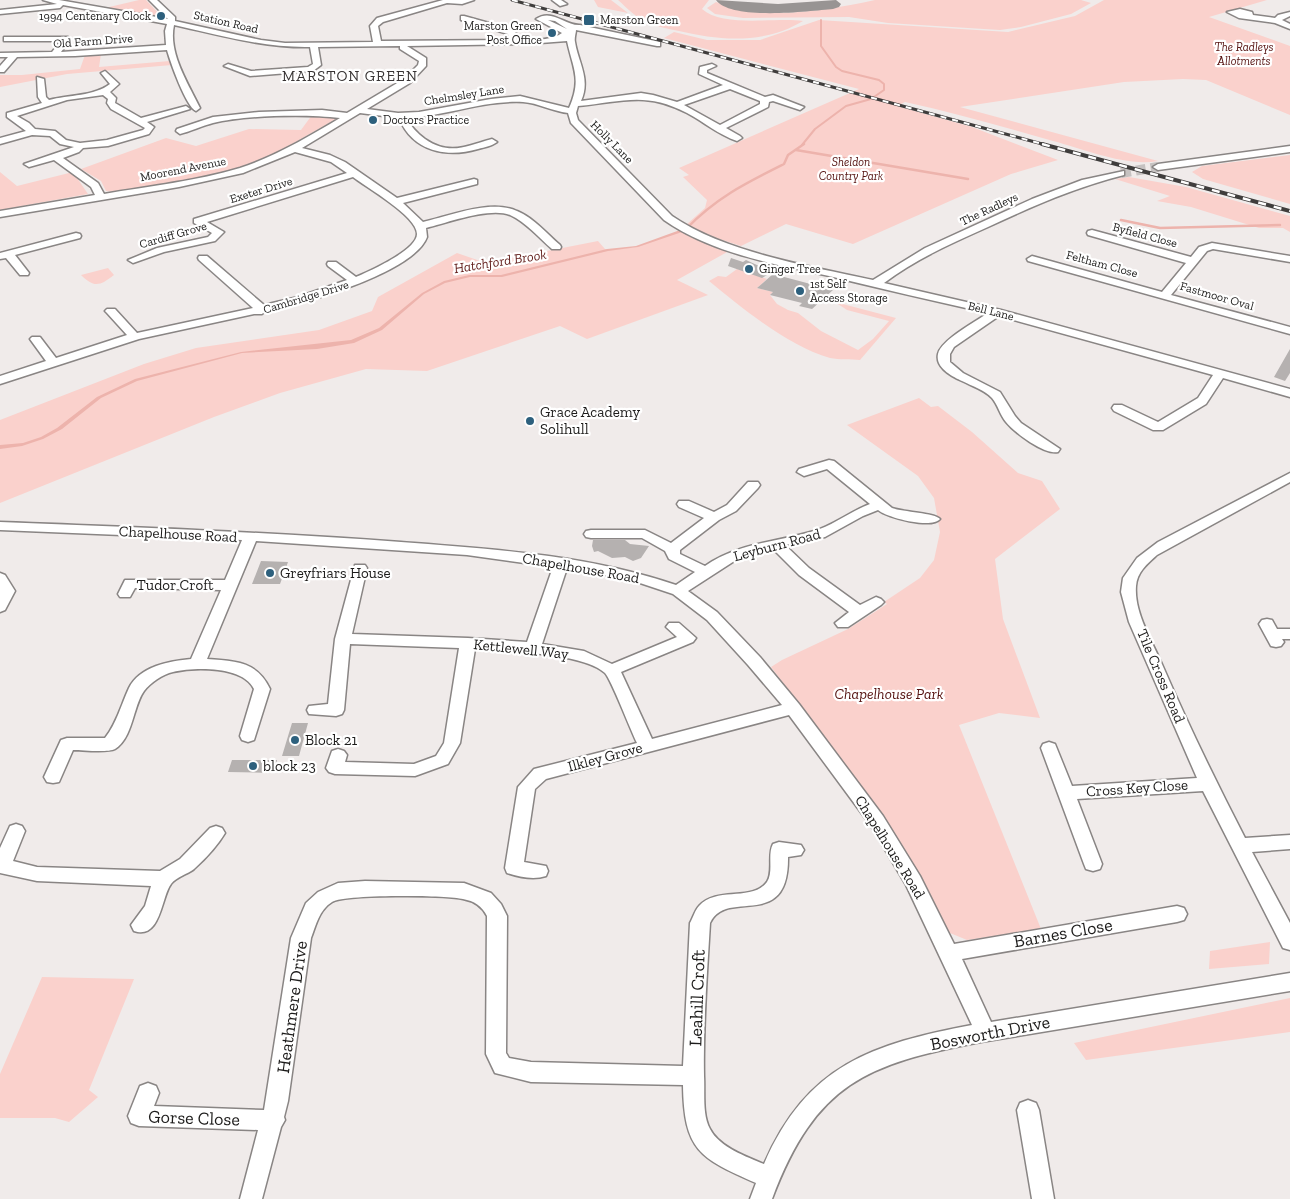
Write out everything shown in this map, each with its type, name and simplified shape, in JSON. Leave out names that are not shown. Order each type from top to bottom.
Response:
[{"type":"street","name":"Station Road","points":[[47,0],[171,22],[261,42],[285,45],[377,42],[412,47],[556,42]]},
{"type":"street","points":[[0,14],[91,0]]},
{"type":"street","points":[[142,121],[186,109],[198,112],[174,63],[169,32],[172,18],[153,0]]},
{"type":"street","points":[[377,42],[374,26],[377,21],[447,0],[462,2],[470,0]]},
{"type":"street","points":[[0,14],[45,11]]},
{"type":"street","points":[[1276,21],[1280,17],[1290,14]]},
{"type":"street","points":[[1250,16],[1276,21],[1290,27]]},
{"type":"street","points":[[556,42],[567,32],[540,19],[549,17],[564,23],[573,34],[571,42],[581,88],[573,107]]},
{"type":"street","points":[[464,18],[512,33],[513,42]]},
{"type":"street","points":[[570,28],[580,27],[657,44]]},
{"type":"street","points":[[0,50],[7,41],[65,39],[54,55]]},
{"type":"street","name":"Station Road","points":[[412,47],[556,42]]},
{"type":"street","points":[[556,42],[571,42]]},
{"type":"street","points":[[556,42],[574,54]]},
{"type":"street","points":[[228,66],[250,74],[310,69],[317,65],[314,45]]},
{"type":"street","name":"Old Farm Drive","points":[[0,55],[54,55],[171,46]]},
{"type":"street","name":"Moorend Avenue","points":[[0,214],[205,179],[259,164],[294,149],[407,81],[422,66],[423,60],[412,47]]},
{"type":"street","points":[[1,70],[15,55]]},
{"type":"street","points":[[712,66],[703,69],[703,74],[764,100],[773,98],[800,107]]},
{"type":"street","points":[[5,116],[66,98],[105,92],[115,84],[101,74],[120,72]]},
{"type":"street","points":[[37,82],[42,97],[47,103]]},
{"type":"street","points":[[676,105],[729,86]]},
{"type":"street","points":[[177,90],[187,106],[186,109]]},
{"type":"street","points":[[0,141],[32,132],[52,133],[63,142],[80,146],[108,143],[146,132],[150,127],[114,107],[111,103],[112,98],[105,92]]},
{"type":"street","points":[[573,107],[641,96],[676,105],[699,115],[718,129],[737,138]]},
{"type":"street","name":"Chelmsley Lane","points":[[358,110],[402,116],[506,100],[537,101],[564,111],[573,107]]},
{"type":"street","points":[[718,129],[763,107],[765,105],[764,100]]},
{"type":"street","name":"Holly Lane","points":[[573,107],[572,116],[574,122],[668,218],[687,230]]},
{"type":"street","points":[[180,131],[212,118],[322,113],[348,116]]},
{"type":"street","points":[[5,116],[32,132]]},
{"type":"street","points":[[402,116],[406,129],[435,150],[456,152],[492,142]]},
{"type":"street","points":[[29,164],[76,150],[80,146]]},
{"type":"street","points":[[294,149],[337,161],[347,166],[354,174],[416,219],[420,226],[486,211],[504,210],[514,212],[556,247]]},
{"type":"street","points":[[1158,167],[1290,149]]},
{"type":"street","points":[[56,157],[95,185],[101,197]]},
{"type":"street","name":"The Radleys","points":[[876,284],[913,258],[1046,196],[1088,180],[1121,173]]},
{"type":"street","name":"Exeter Drive","points":[[219,232],[198,221],[354,174]]},
{"type":"street","points":[[393,202],[473,180],[484,187]]},
{"type":"street","name":"Cambridge Drive","points":[[0,380],[135,337],[258,312],[306,300],[356,282],[380,271],[413,250],[420,240],[422,233],[420,226]]},
{"type":"street","name":"Bell Lane","points":[[687,230],[725,246],[774,260],[997,312],[1290,393]]},
{"type":"street","name":"Cardiff Grove","points":[[133,260],[161,250],[211,239],[219,232]]},
{"type":"street","name":"Byfield Close","points":[[1091,233],[1192,261]]},
{"type":"street","points":[[4,255],[76,236]]},
{"type":"street","name":"Fastmoor Oval","points":[[1290,259],[1212,246],[1204,249],[1192,261],[1164,296],[1290,331]]},
{"type":"street","points":[[4,255],[24,273]]},
{"type":"street","points":[[203,258],[260,308],[258,312]]},
{"type":"street","name":"Feltham Close","points":[[1032,259],[1164,296]]},
{"type":"street","points":[[332,264],[356,282]]},
{"type":"street","points":[[111,311],[135,337]]},
{"type":"street","points":[[997,312],[950,345],[945,350],[943,357],[945,363],[962,377],[996,394],[1011,420],[1053,449]]},
{"type":"street","points":[[36,338],[54,363]]},
{"type":"street","points":[[1118,408],[1158,427],[1202,401],[1220,374]]},
{"type":"street","points":[[804,472],[829,464],[886,511],[901,516],[932,519]]},
{"type":"street","name":"Tile Cross Road","points":[[1290,476],[1163,545],[1145,557],[1129,583],[1130,596],[1140,630],[1170,703],[1239,846],[1290,942]]},
{"type":"street","points":[[672,549],[714,517],[733,508],[742,495],[753,485]]},
{"type":"street","points":[[684,504],[714,517]]},
{"type":"street","name":"Leyburn Road","points":[[678,591],[734,555],[775,543],[820,534],[858,513],[879,505]]},
{"type":"street","name":"Chapelhouse Road","points":[[0,526],[309,539],[411,546],[562,562],[634,576],[678,591],[696,603],[732,636],[793,708],[877,821],[914,881],[985,1032]]},
{"type":"street","points":[[591,534],[622,531],[645,534],[672,549],[674,556],[706,572]]},
{"type":"street","points":[[198,664],[250,538]]},
{"type":"street","points":[[775,543],[787,558],[827,590],[859,612]]},
{"type":"street","points":[[533,648],[562,562]]},
{"type":"street","points":[[315,710],[336,710],[343,639],[360,568]]},
{"type":"street","points":[[0,578],[8,591],[0,607]]},
{"type":"street","name":"Tudor Croft","points":[[125,594],[130,583],[230,585]]},
{"type":"street","points":[[843,623],[876,602]]},
{"type":"street","points":[[647,747],[612,670],[688,638],[674,627]]},
{"type":"street","points":[[1272,633],[1290,634]]},
{"type":"street","name":"Kettlewell Way","points":[[343,639],[468,643],[533,648],[584,656],[612,670]]},
{"type":"street","points":[[338,756],[335,768],[415,770],[442,760],[452,743],[468,643]]},
{"type":"street","points":[[53,778],[68,744],[110,744],[120,731],[137,688],[152,674],[168,667],[198,664],[245,669],[255,675],[262,689],[248,736]]},
{"type":"street","name":"Ilkley Grove","points":[[539,871],[514,868],[527,787],[540,774],[793,708]]},
{"type":"street","points":[[1049,748],[1093,864]]},
{"type":"street","name":"Cross Key Close","points":[[1066,793],[1209,784]]},
{"type":"street","points":[[16,831],[1,866],[37,874],[163,879],[187,864],[216,833]]},
{"type":"street","points":[[1239,846],[1290,842]]},
{"type":"street","name":"Leahill Croft","points":[[769,1176],[728,1158],[702,1136],[696,1124],[694,1076],[700,924],[702,914],[713,904],[744,900],[762,895],[771,888],[777,883],[779,849],[795,850]]},
{"type":"street","points":[[141,925],[153,909],[163,879]]},
{"type":"street","name":"Heathmere Drive","points":[[251,1199],[274,1120],[284,1068],[301,938],[313,908],[326,897],[338,891],[365,889],[464,891],[484,898],[489,903],[497,916],[496,1054],[502,1066],[530,1072],[694,1076]]},
{"type":"street","name":"Barnes Close","points":[[949,953],[1177,914]]},
{"type":"street","name":"Bosworth Drive","points":[[761,1199],[769,1176],[786,1140],[804,1112],[814,1101],[848,1074],[878,1059],[985,1032],[1290,982]]},
{"type":"street","name":"Gorse Close","points":[[148,1093],[139,1116],[274,1120]]},
{"type":"street","points":[[1028,1110],[1043,1199]]},
{"type":"green space","points":[[146,0],[163,18],[155,16],[157,15],[152,16],[105,8]]},
{"type":"green space","points":[[594,0],[611,0],[628,13],[598,7]]},
{"type":"green space","points":[[618,0],[709,0],[702,9],[711,15],[723,18],[750,21],[803,21],[774,34],[758,37],[711,37],[667,29],[652,24],[636,16]]},
{"type":"green space","points":[[875,0],[1081,0],[1091,3],[1071,14],[1021,27],[1000,30],[888,23],[849,17],[743,18],[715,14],[707,8],[716,2],[735,8],[775,13],[836,8]]},
{"type":"green space","name":"Sheldon Country Park","points":[[1104,0],[1267,0],[1209,17],[1290,46],[1290,115],[1206,80],[1183,79],[1124,82],[960,107],[1158,161],[1132,162],[979,120],[905,102],[897,106],[972,127],[1058,160],[1011,174],[853,244],[786,224],[741,246],[686,225],[705,208],[707,200],[683,177],[689,175],[679,168],[859,89],[664,38],[674,32],[707,40],[760,40],[819,20],[1008,32],[1075,16]]},
{"type":"green space","points":[[101,54],[99,67],[170,61],[172,65],[67,74],[0,87],[0,75],[22,75],[80,69],[85,55]]},
{"type":"green space","points":[[312,115],[328,115],[336,119],[294,143],[250,164],[201,179],[114,192],[106,191],[101,181],[81,169],[166,138],[196,146],[249,129],[301,130]]},
{"type":"green space","points":[[1290,155],[1290,204],[1203,179],[1192,172],[1202,166]]},
{"type":"green space","points":[[0,172],[17,186],[73,172],[88,194],[0,210]]},
{"type":"green space","points":[[1129,177],[1186,187],[1290,216],[1290,232],[1283,228],[1259,228],[1191,207],[1157,201],[1170,196],[1115,179]]},
{"type":"green space","points":[[682,231],[729,251],[677,280],[708,295],[587,339],[560,326],[427,371],[366,369],[280,393],[214,417],[0,503],[0,420],[144,364],[196,348],[319,330],[372,311],[378,297],[457,253],[486,263],[598,241],[605,249],[609,250],[636,247]]},
{"type":"green space","points":[[108,268],[114,275],[101,283],[93,284],[81,275]]},
{"type":"green space","points":[[737,269],[767,279],[757,288],[773,292],[770,295],[777,304],[798,313],[821,331],[858,350],[873,339],[889,321],[847,310],[835,302],[896,318],[860,360],[830,358],[798,345],[766,325],[709,281],[718,276],[726,277]]},
{"type":"green space","name":"Chapelhouse Park","points":[[919,398],[931,407],[938,406],[972,432],[1018,473],[1042,481],[1060,509],[995,559],[1003,619],[1040,718],[999,713],[959,725],[1041,929],[967,940],[950,933],[884,817],[771,667],[848,629],[887,604],[884,602],[920,578],[934,560],[940,532],[934,498],[918,476],[847,425]]},
{"type":"green space","points":[[1270,942],[1269,964],[1209,969],[1210,951]]},
{"type":"green space","points":[[42,977],[134,979],[89,1090],[98,1097],[69,1122],[55,1118],[0,1118],[0,1074]]},
{"type":"green space","points":[[1290,998],[1290,1032],[1086,1060],[1074,1043]]},
{"type":"shaded area","points":[[680,230],[682,232],[638,247],[608,251],[502,277],[470,277],[445,283],[424,294],[382,330],[354,343],[317,349],[242,353],[137,381],[101,398],[62,429],[43,439],[22,446],[0,449],[0,445],[23,443],[41,437],[57,428],[97,397],[135,379],[241,352],[351,340],[379,328],[422,293],[444,281],[469,275],[501,275],[607,249],[636,246]]},
{"type":"building","name":"Ginger Tree","points":[[731,258],[743,262],[746,260],[772,272],[762,278],[728,266]]},
{"type":"building","name":"1st Self Access Storage","points":[[773,274],[833,290],[812,309],[799,306],[802,303],[770,295],[773,292],[757,288]]},
{"type":"building","points":[[1290,349],[1290,373],[1285,381],[1274,377]]},
{"type":"building","points":[[593,540],[625,540],[630,544],[649,546],[641,558],[633,561],[625,557],[612,558],[598,551],[594,552]]},
{"type":"building","name":"Greyfriars House","points":[[261,561],[288,562],[280,584],[252,584]]},
{"type":"building","name":"Block 21","points":[[292,723],[308,723],[299,756],[282,756]]},
{"type":"building","name":"block 23","points":[[232,760],[277,760],[274,773],[228,772]]},
{"type":"waterway","name":"Hatchford Brook","points":[[802,145],[815,129],[846,106],[871,99],[884,90],[884,84],[879,80],[842,71],[836,67],[821,46],[821,20]]},
{"type":"waterway","name":"Hatchford Brook","points":[[686,229],[721,199],[744,184],[784,164],[788,155],[804,144]]},
{"type":"waterway","points":[[796,150],[968,179]]},
{"type":"waterway","points":[[1121,220],[1160,228],[1280,225]]},
{"type":"taxiway","points":[[724,0],[738,5],[765,9],[833,4]]},
{"type":"tunnel","points":[[1121,173],[1158,167]]},
{"type":"railway","points":[[512,0],[1046,145]]},
{"type":"railway","points":[[1042,144],[1290,211]]},
{"type":"place","name":"1994 Centenary Clock","points":[[161,16]]},
{"type":"place","name":"Marston Green","points":[[589,20]]},
{"type":"place","name":"Marston Green Post Office","points":[[552,33]]},
{"type":"place","name":"Doctors Practice","points":[[373,120]]},
{"type":"place","name":"Ginger Tree","points":[[749,269]]},
{"type":"place","name":"1st Self Access Storage","points":[[800,291]]},
{"type":"place","name":"Grace Academy Solihull","points":[[530,421]]},
{"type":"place","name":"Greyfriars House","points":[[270,573]]},
{"type":"place","name":"Block 21","points":[[295,740]]},
{"type":"place","name":"block 23","points":[[253,766]]},
{"type":"district","name":"MARSTON GREEN","points":[[350,76]]},
{"type":"park label","name":"The Radleys Allotments","points":[[1244,54]]}]
